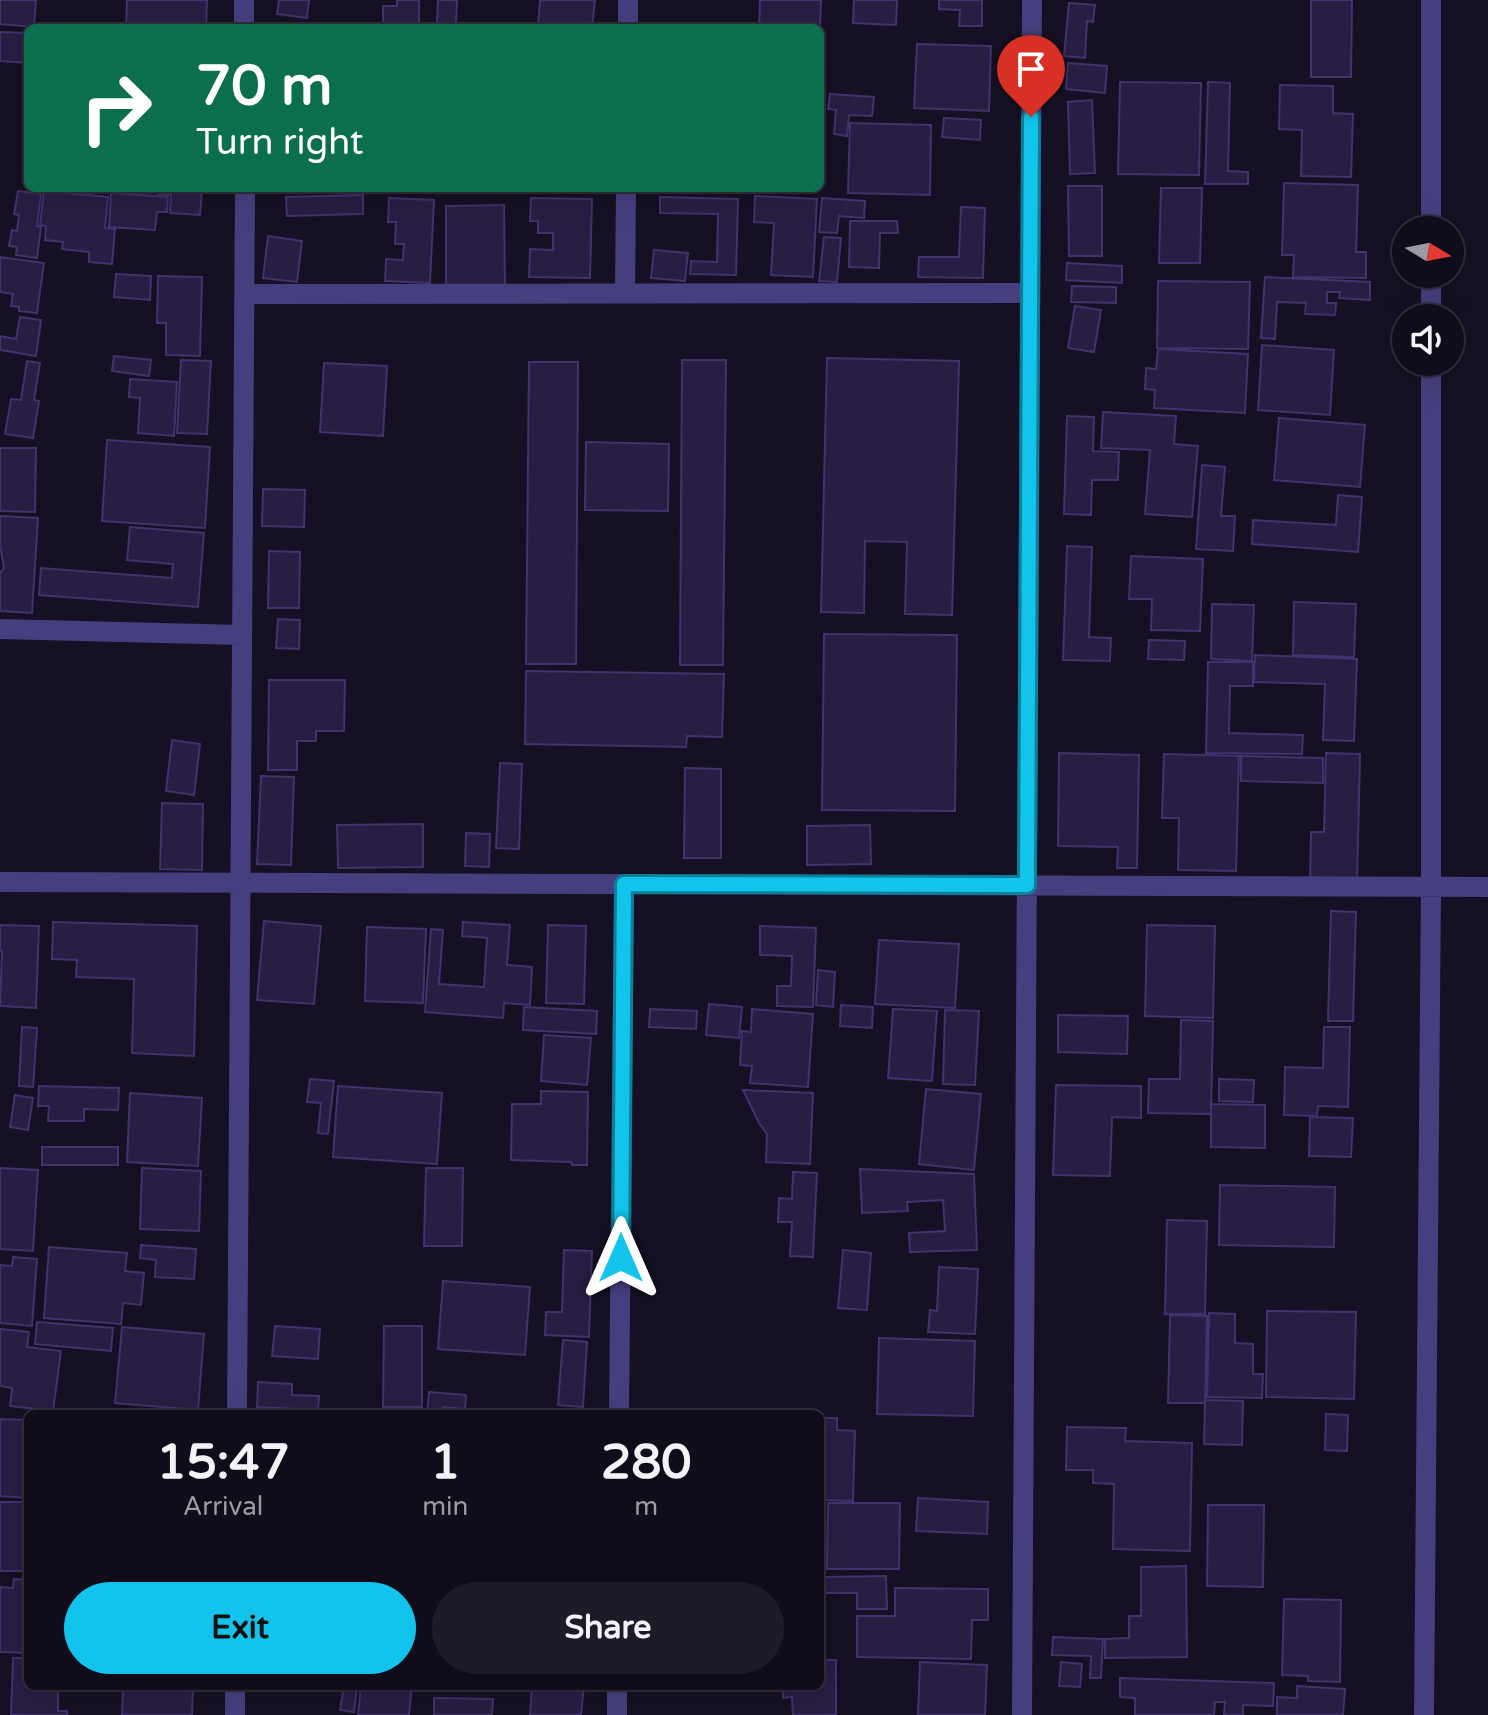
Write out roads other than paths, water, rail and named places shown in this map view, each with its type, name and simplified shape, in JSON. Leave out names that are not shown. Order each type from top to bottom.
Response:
[{"type":"street","points":[[244,0],[244,24]]},
{"type":"street","points":[[628,0],[628,24]]},
{"type":"street","points":[[1022,1715],[1032,0]]},
{"type":"street","points":[[1431,0],[1431,216]]},
{"type":"street","points":[[237,1410],[245,192]]},
{"type":"street","points":[[625,293],[626,192]]},
{"type":"street","points":[[245,294],[1030,293]]},
{"type":"street","points":[[1424,1715],[1431,886],[1431,376]]},
{"type":"street","points":[[0,629],[242,635]]},
{"type":"street","points":[[0,882],[1488,887]]},
{"type":"street","points":[[619,1410],[624,884]]},
{"type":"street","points":[[235,1690],[235,1715]]},
{"type":"street","points":[[617,1690],[617,1715]]}]
